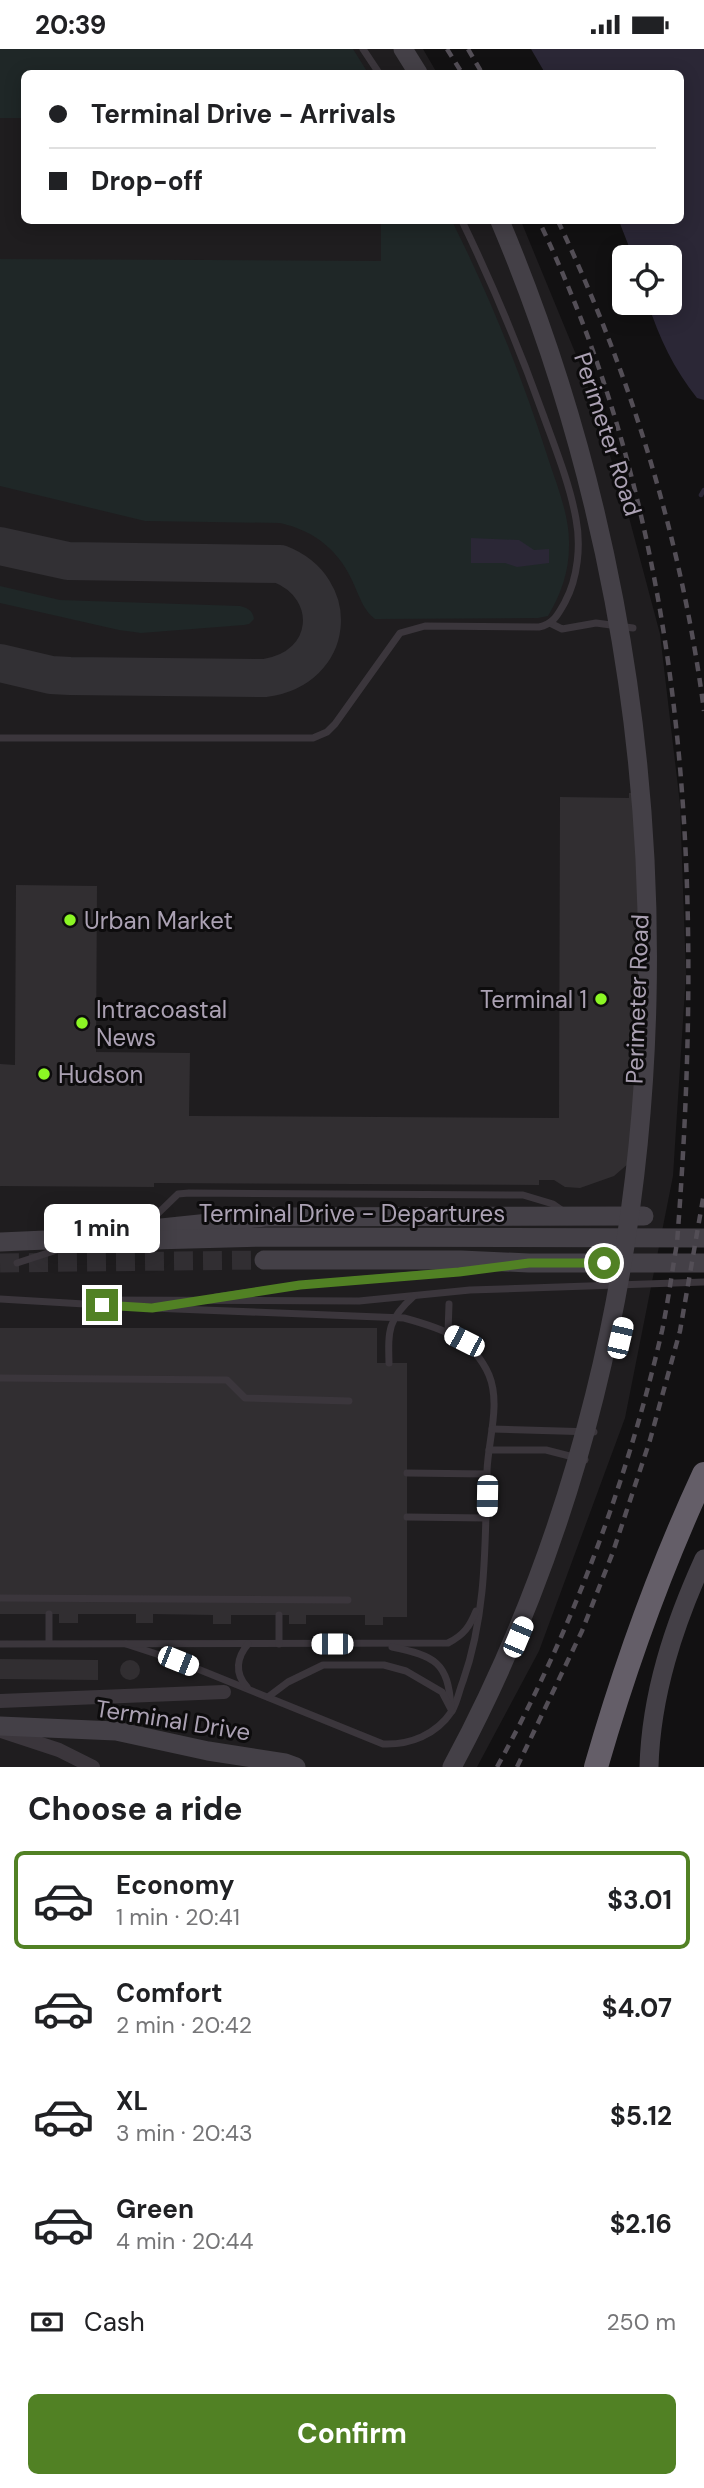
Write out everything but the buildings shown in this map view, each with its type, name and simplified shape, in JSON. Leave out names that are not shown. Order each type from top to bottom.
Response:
[{"type":"highway","points":[[596,1767],[635,1639],[668,1553],[704,1474]]},
{"type":"street","points":[[404,49],[416,70]]},
{"type":"street","name":"Perimeter Road","points":[[500,224],[535,298],[583,425],[616,541],[648,712],[661,840]]},
{"type":"street","name":"Perimeter Road","points":[[452,1767],[518,1637],[561,1532],[594,1432],[620,1338],[644,1216],[660,1077],[664,942]]},
{"type":"street","points":[[91,1238],[155,1227],[265,1217],[644,1216]]},
{"type":"street","name":"Terminal Drive - Departures","points":[[0,1242],[91,1238],[153,1240],[263,1237],[704,1238]]},
{"type":"street","points":[[264,1261],[404,1269],[461,1259],[529,1263],[704,1263]]},
{"type":"street","points":[[649,1767],[659,1687],[681,1615],[704,1559]]},
{"type":"street","points":[[0,1701],[224,1692]]},
{"type":"street","name":"Terminal Drive","points":[[0,1728],[29,1726],[116,1731],[296,1767]]},
{"type":"street","points":[[0,1728],[60,1749],[93,1767]]},
{"type":"street","points":[[208,1751],[253,1767]]},
{"type":"lane","points":[[363,49],[377,70]]},
{"type":"lane","points":[[0,738],[313,739],[327,732],[335,724],[400,633],[425,626],[540,627],[550,623],[569,595],[576,568],[579,540],[576,518],[554,442],[519,349],[463,224]]},
{"type":"lane","points":[[550,623],[562,629],[596,623],[633,628]]},
{"type":"lane","points":[[17,1263],[60,1249],[513,1242],[541,1232],[570,1216],[553,1204],[523,1195],[189,1193],[178,1194],[123,1247]]},
{"type":"lane","points":[[152,1308],[404,1269]]},
{"type":"lane","points":[[0,1300],[359,1301],[470,1290],[704,1282]]},
{"type":"lane","points":[[389,1363],[388,1333],[392,1320],[414,1295]]},
{"type":"lane","points":[[14,1300],[404,1318],[464,1341],[477,1355],[490,1377],[493,1401],[487,1474],[486,1562],[474,1649],[452,1711],[428,1735],[402,1744],[383,1744],[178,1661],[126,1644]]},
{"type":"lane","points":[[448,1333],[449,1304]]},
{"type":"lane","points":[[0,1378],[227,1380],[245,1398],[349,1401]]},
{"type":"lane","points":[[492,1429],[594,1432]]},
{"type":"lane","points":[[489,1450],[546,1450],[585,1459]]},
{"type":"lane","points":[[407,1473],[487,1474]]},
{"type":"lane","points":[[407,1517],[486,1518]]},
{"type":"lane","points":[[0,1598],[348,1600]]},
{"type":"lane","points":[[0,1644],[448,1643],[461,1637],[471,1624],[481,1601]]},
{"type":"lane","points":[[49,1614],[49,1643]]},
{"type":"lane","points":[[279,1615],[279,1644]]},
{"type":"lane","points":[[376,1643],[414,1651],[433,1659],[444,1671],[450,1685],[452,1711]]},
{"type":"lane","points":[[248,1644],[238,1662],[243,1682],[251,1690]]},
{"type":"lane","points":[[268,1697],[288,1682],[323,1665],[384,1665],[406,1671],[442,1692],[452,1711]]},
{"type":"lane","points":[[0,1720],[29,1726]]},
{"type":"shaded area","points":[[0,49],[423,49],[435,70],[21,70],[21,224],[522,224],[584,374],[626,506],[660,634],[680,804],[686,974],[673,1176],[625,1418],[539,1651],[477,1767],[0,1767]]},
{"type":"shaded area","points":[[0,49],[353,49],[366,70],[21,70],[21,118],[0,118]]},
{"type":"shaded area","points":[[531,49],[704,49],[704,400],[697,398],[674,364],[652,315],[682,315],[682,245],[628,245],[620,224],[684,224],[684,70],[543,70]]},
{"type":"shaded area","points":[[381,224],[453,224],[466,250],[516,367],[562,501],[569,535],[569,556],[566,574],[548,616],[375,619],[365,608],[335,553],[305,531],[280,523],[145,521],[0,486],[0,259],[381,261]]},
{"type":"shaded area","points":[[471,538],[519,540],[534,550],[549,549],[549,563],[517,567],[505,563],[471,563]]},
{"type":"shaded area","points":[[0,586],[60,600],[240,606],[251,611],[254,619],[244,625],[141,633],[0,603]]},
{"type":"waterway","points":[[701,495],[704,490]]},
{"type":"taxiway","points":[[0,546],[68,561],[280,564],[300,575],[313,591],[321,608],[322,626],[317,644],[305,659],[288,671],[265,678],[51,675],[0,663]]},
{"type":"tunnel","points":[[0,1263],[264,1260]]},
{"type":"railway","points":[[447,49],[460,70]]},
{"type":"railway","points":[[468,49],[480,70]]},
{"type":"railway","points":[[497,1767],[573,1609],[632,1444],[662,1331],[677,1243],[685,1112],[688,981],[686,850],[676,721],[657,593],[629,467],[590,343],[540,224]]},
{"type":"railway","points":[[559,224],[609,339],[650,460],[682,584],[704,711]]},
{"type":"railway","points":[[517,1767],[582,1631],[613,1552],[650,1440],[680,1331],[704,1193]]},
{"type":"place","name":"Urban Market","points":[[70,920]]},
{"type":"place","name":"Terminal 1","points":[[601,999]]},
{"type":"place","name":"Intracoastal News","points":[[82,1023]]},
{"type":"place","name":"Hudson","points":[[44,1074]]},
{"type":"route","points":[[102,1305],[152,1308],[300,1285],[459,1272],[529,1263],[604,1263]]}]
